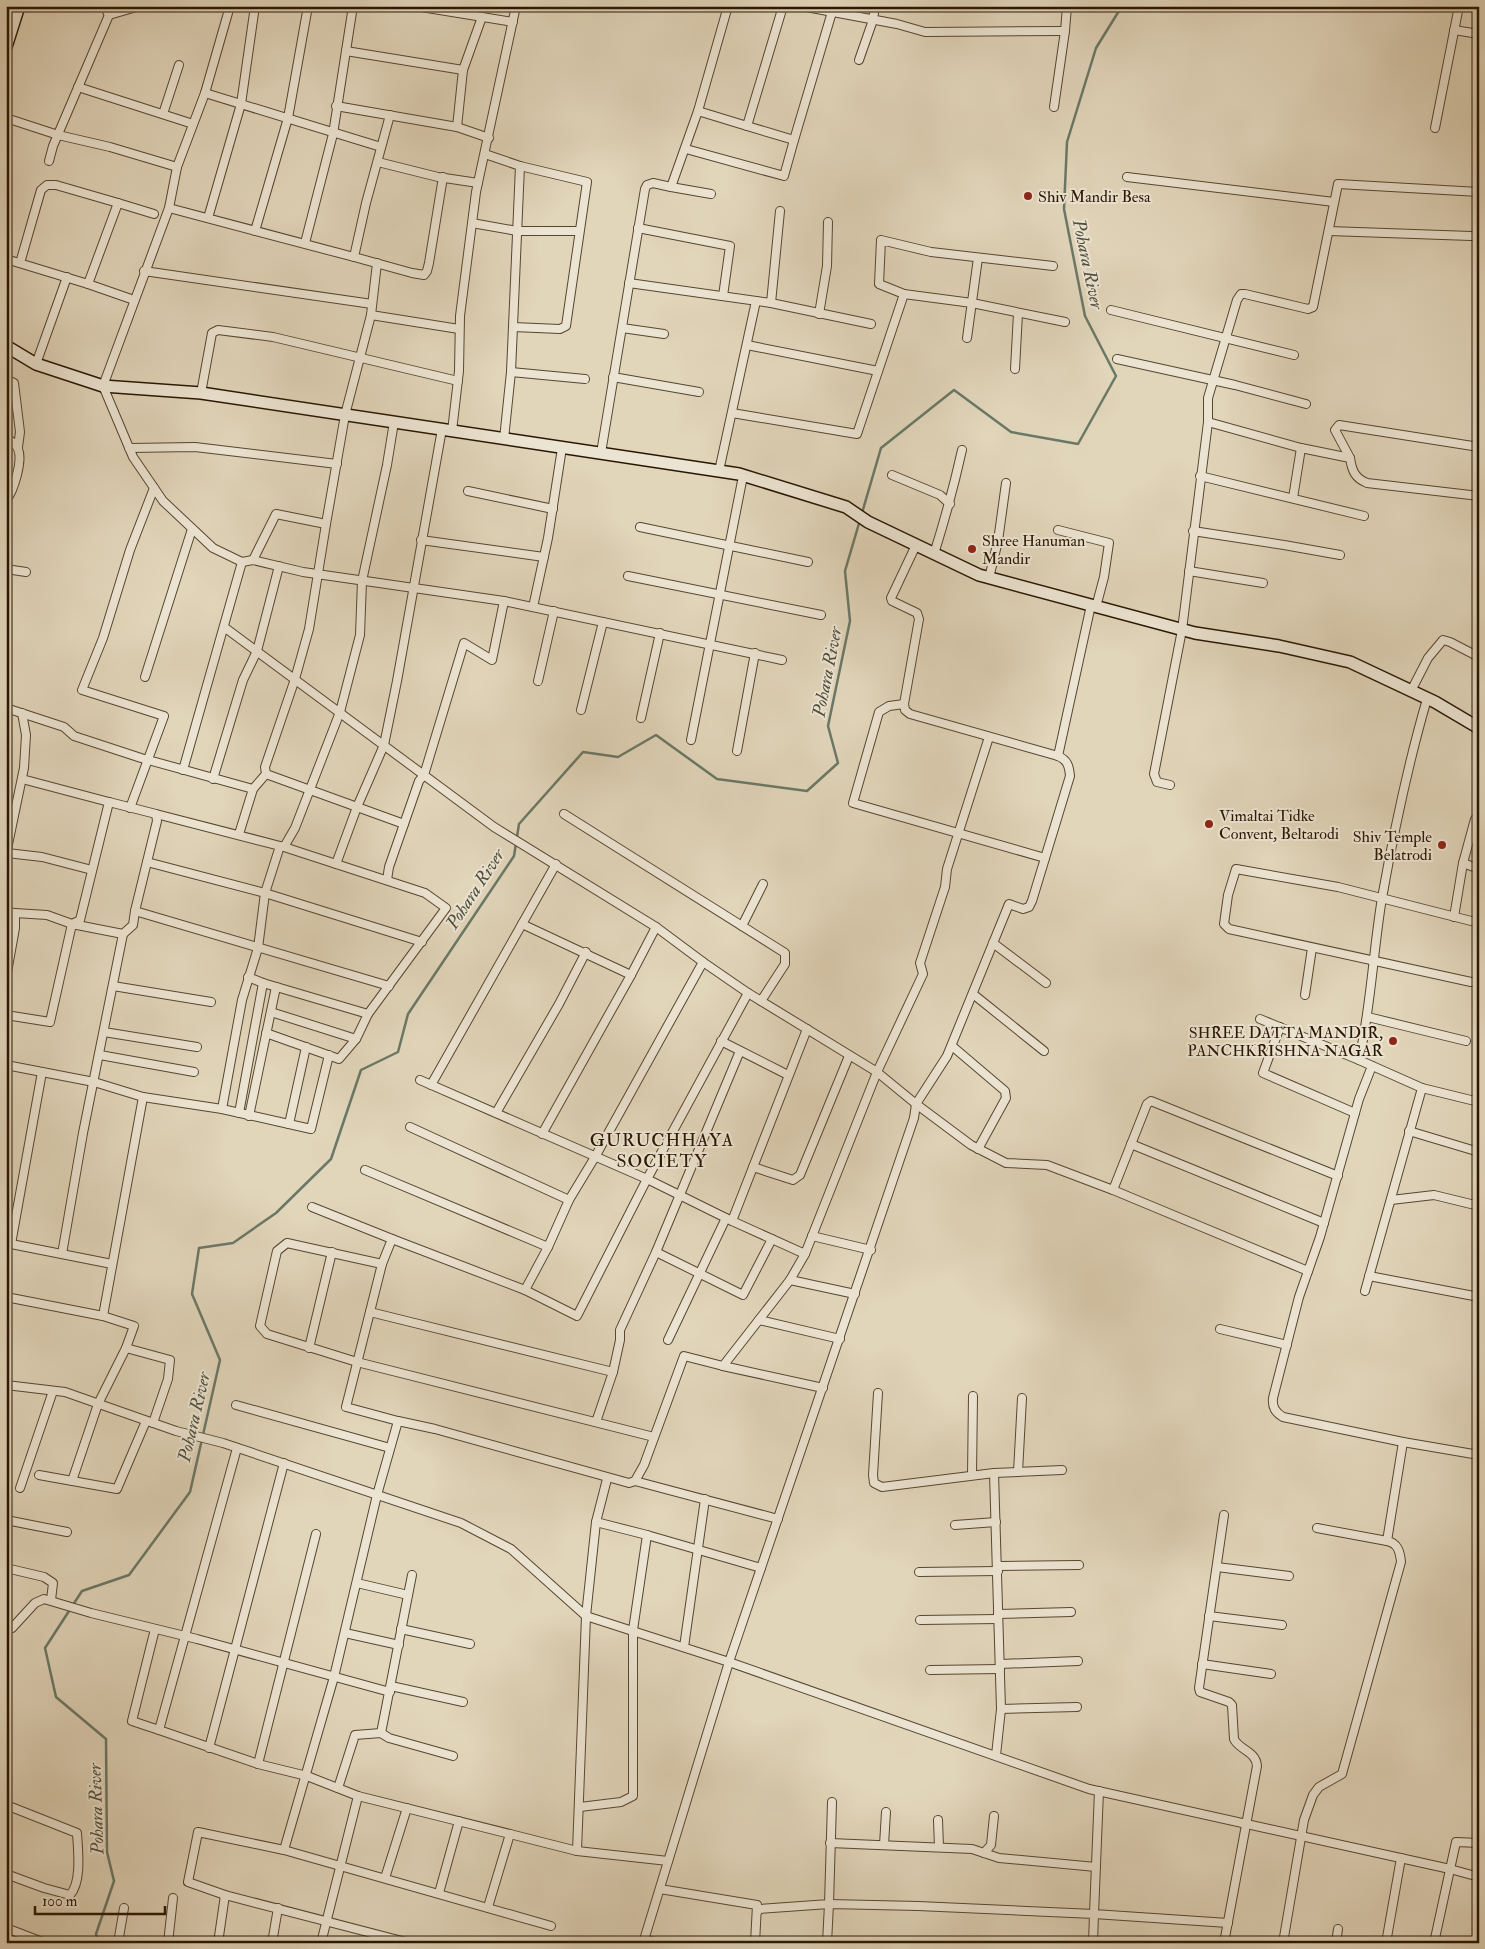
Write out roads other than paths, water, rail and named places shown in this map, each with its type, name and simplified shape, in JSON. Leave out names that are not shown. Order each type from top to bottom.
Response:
[{"type":"street","points":[[6,47],[19,6]]},
{"type":"street","points":[[104,6],[109,15]]},
{"type":"street","points":[[109,15],[140,6]]},
{"type":"street","points":[[230,6],[205,92],[177,167],[169,208],[102,386],[129,448],[163,501],[213,548],[242,562],[253,560],[303,572],[504,601],[782,660]]},
{"type":"street","points":[[208,218],[240,104],[255,6]]},
{"type":"street","points":[[255,230],[288,118],[308,6]]},
{"type":"street","points":[[305,243],[333,134],[353,6]]},
{"type":"street","points":[[415,6],[513,22]]},
{"type":"street","points":[[336,864],[357,807],[384,745],[421,540],[458,381],[459,329],[478,183],[486,154],[516,6]]},
{"type":"street","points":[[670,187],[686,149],[698,112],[728,6]]},
{"type":"street","points":[[748,126],[783,6]]},
{"type":"street","points":[[801,6],[897,24],[925,32],[1066,30]]},
{"type":"street","points":[[859,60],[875,6]]},
{"type":"street","points":[[1054,107],[1066,30],[1067,6]]},
{"type":"street","points":[[1435,128],[1458,6]]},
{"type":"street","points":[[686,149],[784,176],[832,12]]},
{"type":"street","points":[[49,161],[109,15]]},
{"type":"street","points":[[456,126],[463,70],[482,17]]},
{"type":"street","points":[[1454,30],[1479,34]]},
{"type":"street","points":[[346,52],[463,70]]},
{"type":"street","points":[[163,114],[179,65]]},
{"type":"street","points":[[78,87],[193,124]]},
{"type":"street","points":[[205,92],[333,134],[381,147]]},
{"type":"street","points":[[336,106],[456,126],[489,138]]},
{"type":"street","points":[[698,112],[794,140]]},
{"type":"street","points":[[354,257],[390,116]]},
{"type":"street","points":[[6,118],[58,136],[110,147],[177,167]]},
{"type":"street","points":[[486,154],[520,166],[587,182],[566,326],[560,329],[513,327]]},
{"type":"street","points":[[378,162],[478,183]]},
{"type":"street","points":[[504,439],[511,372],[520,166]]},
{"type":"street","points":[[169,208],[305,243],[420,276],[424,275],[427,271],[443,177]]},
{"type":"street","points":[[1127,177],[1334,202]]},
{"type":"street","points":[[601,454],[643,194],[647,185],[653,184],[711,194]]},
{"type":"street","points":[[1170,785],[1157,782],[1154,774],[1182,630],[1208,422],[1208,398],[1241,294],[1308,310],[1313,307],[1338,184],[1479,192]]},
{"type":"street","points":[[20,263],[42,190],[47,185],[56,185],[154,214]]},
{"type":"street","points":[[88,284],[118,204]]},
{"type":"street","points":[[771,303],[780,211]]},
{"type":"street","points":[[819,314],[827,266],[828,222]]},
{"type":"street","points":[[472,223],[517,231],[579,231]]},
{"type":"street","points":[[638,228],[730,246],[722,296]]},
{"type":"street","points":[[1329,232],[1471,236]]},
{"type":"street","points":[[1053,266],[931,252],[881,240],[879,284],[904,294],[972,303],[1065,322]]},
{"type":"street","points":[[968,338],[978,258]]},
{"type":"street","points":[[6,259],[134,300]]},
{"type":"street","points":[[239,834],[253,789],[266,774],[265,767],[295,679],[309,629],[345,415],[371,315],[377,263]]},
{"type":"street","points":[[144,271],[372,304]]},
{"type":"street","points":[[36,364],[67,277]]},
{"type":"street","points":[[629,283],[771,303],[871,324]]},
{"type":"street","points":[[732,413],[858,434],[904,294]]},
{"type":"street","points":[[719,471],[756,301]]},
{"type":"street","points":[[1111,310],[1294,355]]},
{"type":"street","points":[[1015,369],[1018,313]]},
{"type":"street","points":[[371,315],[459,329]]},
{"type":"street","points":[[622,328],[664,334]]},
{"type":"street","points":[[201,393],[212,333],[218,330],[273,337],[458,381]]},
{"type":"street","points":[[747,345],[878,372]]},
{"type":"street","points":[[6,346],[36,364],[102,386],[201,393],[743,476],[846,507],[868,522],[979,575],[1182,630],[1278,646],[1350,662],[1427,699],[1479,728]]},
{"type":"street","points":[[1117,359],[1235,385],[1306,404]]},
{"type":"street","points":[[511,372],[585,379]]},
{"type":"street","points":[[614,378],[699,392]]},
{"type":"street","points":[[6,379],[14,383],[20,432],[18,468],[6,500]]},
{"type":"street","points":[[222,1109],[242,1000],[258,948],[265,893],[282,847],[295,828],[340,712],[360,635],[362,581],[387,465],[394,422]]},
{"type":"street","points":[[1208,422],[1301,448],[1350,458]]},
{"type":"street","points":[[1479,447],[1339,425],[1336,430],[1350,458],[1353,473],[1360,480],[1368,483],[1479,496]]},
{"type":"street","points":[[6,438],[18,447]]},
{"type":"street","points":[[129,448],[195,446],[337,464]]},
{"type":"street","points":[[533,607],[544,557],[562,448]]},
{"type":"street","points":[[1293,498],[1301,448]]},
{"type":"street","points":[[934,554],[950,504],[950,494],[955,483],[962,450]]},
{"type":"street","points":[[892,474],[940,495],[950,504]]},
{"type":"street","points":[[692,740],[743,476]]},
{"type":"street","points":[[1200,476],[1364,516]]},
{"type":"street","points":[[989,578],[998,541],[1006,483]]},
{"type":"street","points":[[130,808],[146,760],[164,716],[82,690],[102,638],[130,550],[154,488]]},
{"type":"street","points":[[468,491],[552,509]]},
{"type":"street","points":[[253,560],[276,514],[326,524]]},
{"type":"street","points":[[640,526],[808,562]]},
{"type":"street","points":[[145,677],[192,529]]},
{"type":"street","points":[[1058,530],[1110,543],[1104,578],[1093,606],[1058,756]]},
{"type":"street","points":[[1194,531],[1340,555]]},
{"type":"street","points":[[421,540],[544,557]]},
{"type":"street","points":[[662,1943],[644,1941],[729,1662],[870,1250],[914,1118],[916,1104],[952,1046],[1009,904],[1023,909],[1029,907],[1070,776],[1069,766],[1064,759],[1058,756],[949,727],[910,714],[905,710],[904,704],[919,619],[917,612],[892,601],[891,598],[916,545]]},
{"type":"street","points":[[183,770],[242,562]]},
{"type":"street","points":[[213,779],[243,680],[257,650],[279,566]]},
{"type":"street","points":[[6,569],[26,572]]},
{"type":"street","points":[[1189,571],[1264,583]]},
{"type":"street","points":[[628,576],[821,615]]},
{"type":"street","points":[[387,880],[389,867],[419,781],[424,775],[464,643],[492,660],[504,601]]},
{"type":"street","points":[[538,681],[554,611]]},
{"type":"street","points":[[581,710],[603,622]]},
{"type":"street","points":[[224,627],[494,827],[656,927],[748,993],[877,1072],[916,1104],[978,1149],[1006,1163],[1047,1165],[1113,1190],[1308,1271]]},
{"type":"street","points":[[641,718],[660,634]]},
{"type":"street","points":[[1411,691],[1428,658],[1444,640],[1479,657]]},
{"type":"street","points":[[737,751],[755,653]]},
{"type":"street","points":[[1359,1060],[1368,1018],[1382,899],[1414,742],[1427,699]]},
{"type":"street","points":[[904,704],[889,706],[879,712],[853,803],[1045,858]]},
{"type":"street","points":[[6,708],[64,727],[74,736],[146,760],[253,789]]},
{"type":"street","points":[[22,713],[26,735],[22,779],[6,854],[42,857],[92,870]]},
{"type":"street","points":[[723,1366],[790,1280],[805,1254],[877,1072],[923,974],[920,963],[935,912],[945,887],[947,869],[990,737]]},
{"type":"street","points":[[266,774],[404,824]]},
{"type":"street","points":[[22,779],[130,808],[239,834],[282,847],[425,893],[446,908],[368,1014],[356,1039],[339,1058],[266,1033]]},
{"type":"street","points":[[72,924],[80,920],[109,802]]},
{"type":"street","points":[[1454,917],[1463,863],[1479,810]]},
{"type":"street","points":[[62,1254],[83,1133],[123,934],[133,925],[157,820],[156,814]]},
{"type":"street","points":[[564,814],[785,953],[785,964],[761,1001]]},
{"type":"street","points":[[147,862],[265,893],[422,942]]},
{"type":"street","points":[[1463,863],[1479,869]]},
{"type":"street","points":[[431,1084],[556,864]]},
{"type":"street","points":[[1471,982],[1229,929],[1224,924],[1228,895],[1236,869],[1338,887],[1479,923]]},
{"type":"street","points":[[742,926],[763,884]]},
{"type":"street","points":[[6,978],[15,928],[10,912],[47,915],[72,924],[123,934]]},
{"type":"street","points":[[135,912],[389,986]]},
{"type":"street","points":[[6,1015],[50,1022],[72,924]]},
{"type":"street","points":[[522,924],[631,974]]},
{"type":"street","points":[[542,1134],[656,927]]},
{"type":"street","points":[[993,943],[1046,982]]},
{"type":"street","points":[[1305,995],[1312,948]]},
{"type":"street","points":[[496,1113],[559,1004],[586,952]]},
{"type":"street","points":[[525,1290],[548,1247],[569,1200],[595,1157],[703,962]]},
{"type":"street","points":[[248,977],[263,984],[368,1014]]},
{"type":"street","points":[[239,1114],[263,984]]},
{"type":"street","points":[[113,986],[212,1002]]},
{"type":"street","points":[[249,1116],[276,987]]},
{"type":"street","points":[[312,1207],[525,1290],[577,1316],[647,1179],[748,993]]},
{"type":"street","points":[[974,994],[1044,1051]]},
{"type":"street","points":[[270,1012],[356,1039]]},
{"type":"street","points":[[1368,1018],[1466,1041]]},
{"type":"street","points":[[1260,1019],[1422,1088],[1479,1102]]},
{"type":"street","points":[[1280,1027],[1263,1073],[1355,1114]]},
{"type":"street","points":[[668,1340],[729,1220],[753,1167],[807,1029]]},
{"type":"street","points":[[104,1032],[197,1048]]},
{"type":"street","points":[[721,1041],[788,1075]]},
{"type":"street","points":[[952,1046],[1005,1091],[1006,1098],[978,1149]]},
{"type":"street","points":[[289,1124],[306,1047]]},
{"type":"street","points":[[596,1422],[613,1372],[620,1340],[620,1330],[656,1252],[740,1051]]},
{"type":"street","points":[[100,1055],[194,1072]]},
{"type":"street","points":[[6,1065],[94,1082],[143,1097],[222,1109],[311,1128],[329,1055]]},
{"type":"street","points":[[753,1167],[793,1180],[800,1176],[849,1056]]},
{"type":"street","points":[[1372,1066],[1355,1114],[1308,1271],[1272,1405],[1278,1414],[1282,1416],[1403,1442],[1479,1455]]},
{"type":"street","points":[[42,1072],[9,1243],[112,1264]]},
{"type":"street","points":[[420,1080],[647,1179],[729,1220],[805,1254]]},
{"type":"street","points":[[1365,1291],[1422,1088]]},
{"type":"street","points":[[103,1316],[143,1097]]},
{"type":"street","points":[[1113,1190],[1147,1104],[1151,1101],[1338,1176]]},
{"type":"street","points":[[410,1127],[569,1200]]},
{"type":"street","points":[[1409,1132],[1479,1152]]},
{"type":"street","points":[[1131,1144],[1324,1222]]},
{"type":"street","points":[[365,1170],[548,1247]]},
{"type":"street","points":[[1391,1200],[1434,1195],[1479,1206]]},
{"type":"street","points":[[812,1236],[870,1250]]},
{"type":"street","points":[[392,1239],[382,1264],[346,1407],[607,1479],[629,1483],[635,1480],[644,1465],[684,1356],[823,1388]]},
{"type":"street","points":[[656,1252],[743,1295],[772,1239]]},
{"type":"street","points":[[382,1264],[287,1244],[277,1251],[260,1326],[267,1334],[357,1362],[654,1437]]},
{"type":"street","points":[[309,1348],[332,1252]]},
{"type":"street","points":[[1370,1276],[1479,1297]]},
{"type":"street","points":[[790,1280],[855,1294]]},
{"type":"street","points":[[6,1297],[103,1316],[134,1326],[126,1348],[98,1404],[72,1481]]},
{"type":"street","points":[[370,1312],[613,1372]]},
{"type":"street","points":[[759,1320],[840,1339]]},
{"type":"street","points":[[1220,1328],[1287,1345]]},
{"type":"street","points":[[39,1475],[116,1489],[168,1379],[170,1360],[126,1348]]},
{"type":"street","points":[[6,1385],[65,1392],[176,1431],[223,1443],[461,1523],[511,1549],[586,1616],[729,1662],[1089,1789],[1450,1869],[1479,1878]]},
{"type":"street","points":[[20,1488],[53,1391]]},
{"type":"street","points":[[878,1393],[873,1475],[874,1483],[882,1487],[972,1475],[1062,1470]]},
{"type":"street","points":[[972,1396],[972,1475]]},
{"type":"street","points":[[1018,1472],[1022,1398]]},
{"type":"street","points":[[236,1405],[390,1448]]},
{"type":"street","points":[[284,1850],[307,1776],[334,1677],[377,1495],[398,1421]]},
{"type":"street","points":[[1387,1541],[1403,1442]]},
{"type":"street","points":[[159,1730],[237,1448]]},
{"type":"street","points":[[208,1748],[284,1464]]},
{"type":"street","points":[[994,1473],[1001,1709],[996,1755]]},
{"type":"street","points":[[577,1850],[586,1616],[596,1522],[607,1479]]},
{"type":"street","points":[[635,1480],[778,1519]]},
{"type":"street","points":[[684,1647],[705,1499]]},
{"type":"street","points":[[1224,1515],[1198,1688],[1200,1692],[1229,1702],[1232,1705],[1234,1739],[1236,1743],[1257,1760],[1224,1943]]},
{"type":"street","points":[[6,1520],[66,1532]]},
{"type":"street","points":[[596,1522],[761,1568]]},
{"type":"street","points":[[955,1525],[996,1522]]},
{"type":"street","points":[[1283,1943],[1304,1820],[1313,1795],[1319,1787],[1342,1774],[1401,1562],[1397,1546],[1392,1542],[1317,1528]]},
{"type":"street","points":[[258,1764],[316,1534]]},
{"type":"street","points":[[580,1807],[622,1802],[633,1796],[633,1630],[647,1535]]},
{"type":"street","points":[[919,1572],[1079,1565]]},
{"type":"street","points":[[1217,1567],[1289,1576]]},
{"type":"street","points":[[6,1568],[44,1577],[53,1583],[55,1601]]},
{"type":"street","points":[[380,1733],[412,1575]]},
{"type":"street","points":[[357,1583],[408,1595]]},
{"type":"street","points":[[6,1628],[12,1628],[35,1604],[44,1598],[91,1613],[186,1636],[334,1677],[463,1702]]},
{"type":"street","points":[[920,1620],[1071,1612]]},
{"type":"street","points":[[1209,1616],[1282,1625]]},
{"type":"street","points":[[155,1628],[132,1720],[208,1748],[258,1764],[307,1776],[358,1796],[577,1850],[668,1861]]},
{"type":"street","points":[[401,1629],[470,1644]]},
{"type":"street","points":[[345,1633],[398,1645]]},
{"type":"street","points":[[930,1670],[1078,1661]]},
{"type":"street","points":[[1202,1664],[1271,1674]]},
{"type":"street","points":[[1001,1709],[1077,1707]]},
{"type":"street","points":[[338,1788],[355,1735],[380,1733],[389,1738],[453,1756]]},
{"type":"street","points":[[1093,1943],[1100,1791]]},
{"type":"street","points":[[321,1943],[358,1796]]},
{"type":"street","points":[[827,1943],[832,1802]]},
{"type":"street","points":[[6,1805],[77,1834],[78,1862],[75,1889],[70,1895],[6,1874]]},
{"type":"street","points":[[386,1878],[407,1808]]},
{"type":"street","points":[[884,1845],[886,1812]]},
{"type":"street","points":[[984,1853],[990,1845],[994,1816]]},
{"type":"street","points":[[938,1820],[939,1848]]},
{"type":"street","points":[[439,1893],[459,1821]]},
{"type":"street","points":[[410,1943],[388,1940],[327,1920],[225,1895],[188,1882],[198,1832],[284,1850],[550,1926]]},
{"type":"street","points":[[488,1907],[510,1834]]},
{"type":"street","points":[[1434,1943],[1456,1842],[1479,1844]]},
{"type":"street","points":[[830,1844],[972,1849],[999,1858],[1096,1867]]},
{"type":"street","points":[[1386,1943],[1401,1858]]},
{"type":"street","points":[[660,1889],[757,1905],[755,1943]]},
{"type":"street","points":[[218,1943],[225,1895]]},
{"type":"street","points":[[168,1943],[173,1898]]},
{"type":"street","points":[[758,1911],[758,1909],[829,1904],[918,1906],[1094,1914],[1228,1923]]},
{"type":"street","points":[[118,1943],[124,1908]]},
{"type":"street","points":[[272,1943],[278,1908]]},
{"type":"street","points":[[6,1928],[45,1943]]},
{"type":"street","points":[[1336,1943],[1338,1929]]},
{"type":"waterway","name":"Pohara River","points":[[862,513],[881,448],[954,390],[1011,432],[1078,444],[1116,376],[1085,316],[1064,209],[1067,142],[1096,48],[1122,6]]},
{"type":"waterway","name":"Pohara River","points":[[99,1943],[96,1934],[114,1881],[107,1852],[106,1739],[56,1697],[45,1648],[82,1591],[129,1575],[190,1492],[220,1360],[192,1294],[199,1248],[233,1243],[276,1213],[331,1159],[361,1070],[398,1052],[408,1014],[514,856],[519,824],[583,752],[618,757],[656,735],[717,779],[807,791],[838,763],[828,726],[850,621],[845,571],[860,520]]},
{"type":"place","name":"Shiv Mandir Besa","points":[[1028,196]]},
{"type":"place","name":"Shree Hanuman Mandir","points":[[972,549]]},
{"type":"place","name":"Vimaltai Tidke Convent, Beltarodi","points":[[1209,824]]},
{"type":"place","name":"Shiv Temple Belatrodi","points":[[1442,845]]},
{"type":"place","name":"SHREE DATTA MANDIR, PANCHKRISHNA NAGAR","points":[[1393,1041]]},
{"type":"district","name":"GURUCHHAYA SOCIETY","points":[[662,1150]]}]
